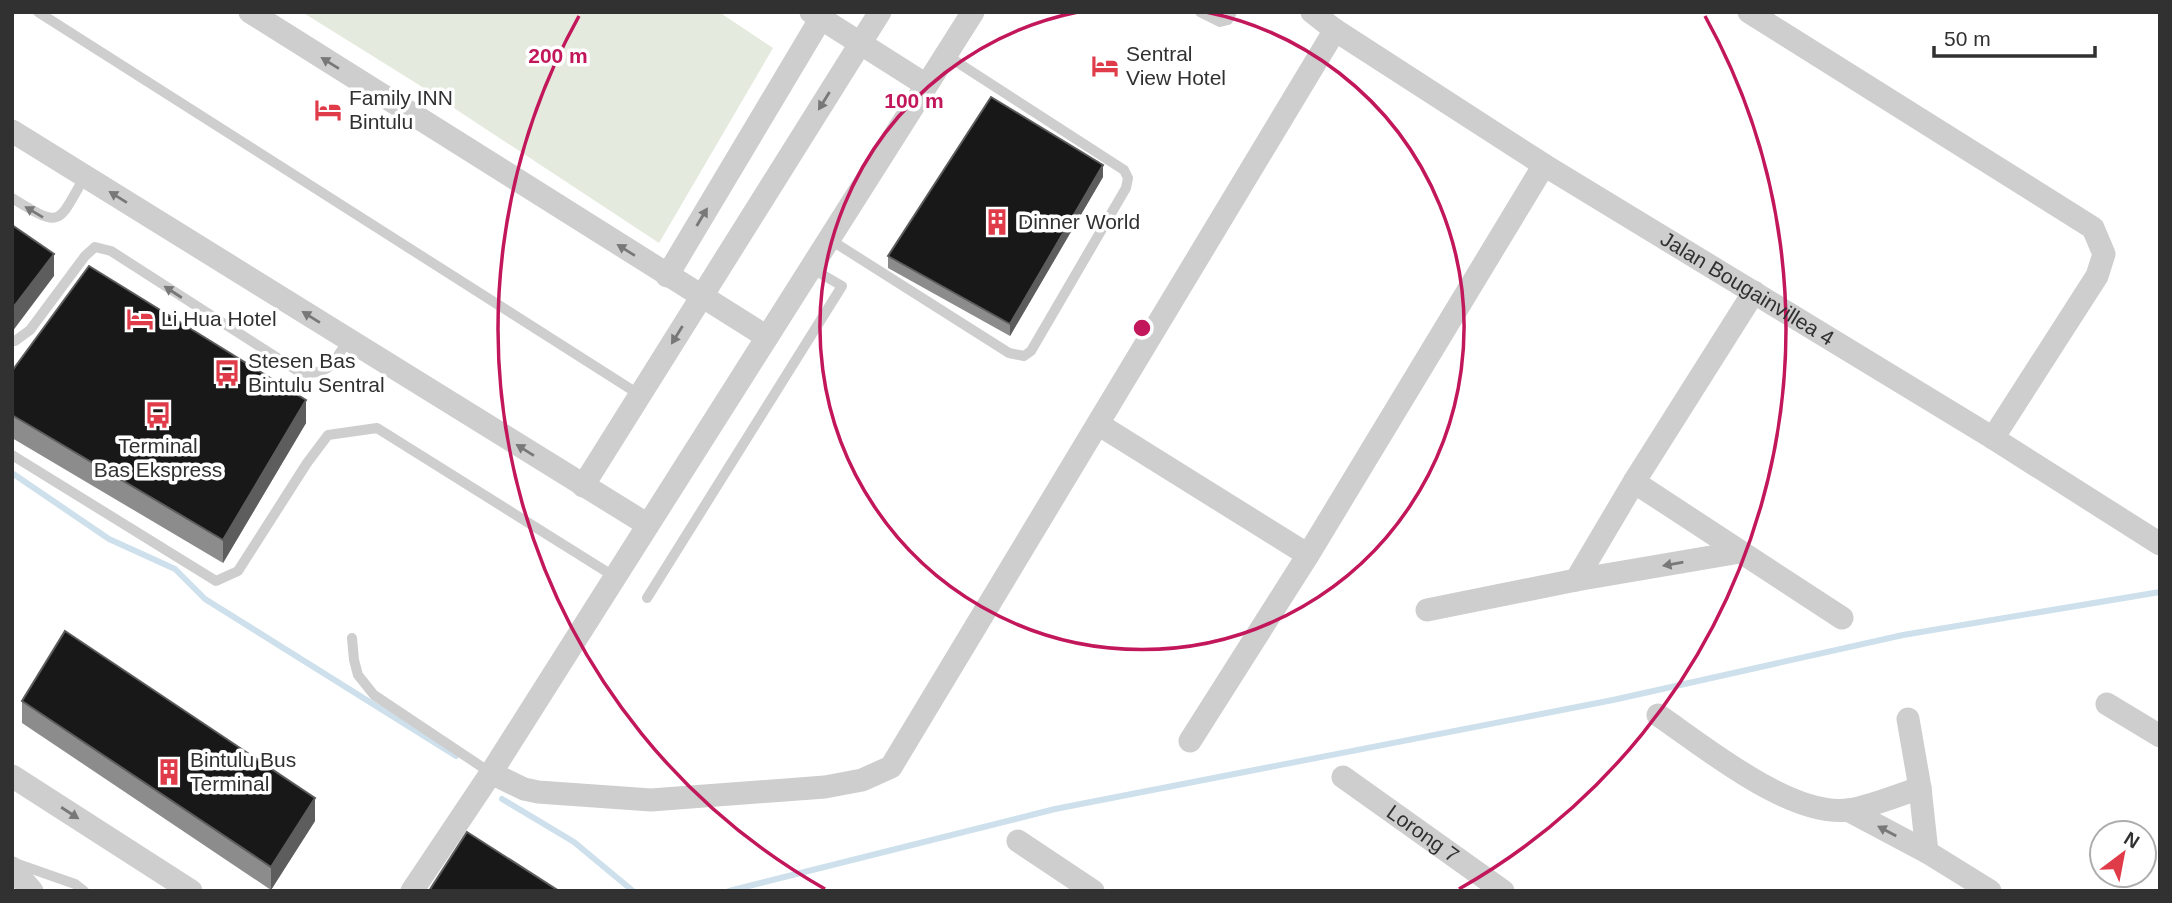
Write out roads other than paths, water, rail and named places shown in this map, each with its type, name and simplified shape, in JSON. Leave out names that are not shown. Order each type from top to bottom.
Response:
[{"type":"street","points":[[250,12],[767,337]]},
{"type":"street","points":[[583,486],[880,12]]},
{"type":"street","points":[[412,891],[458,835],[491,773],[973,12]]},
{"type":"street","name":"Jalan Bougainvillea 4","points":[[1312,12],[1335,30],[1544,165],[1993,438],[2160,544]]},
{"type":"street","points":[[1749,12],[2093,228],[2104,254],[2097,276],[1993,438]]},
{"type":"street","points":[[667,276],[816,15],[926,85]]},
{"type":"street","points":[[491,773],[524,789],[538,792],[651,800],[825,787],[863,780],[891,767],[1335,30]]},
{"type":"street","points":[[12,131],[649,525]]},
{"type":"street","points":[[1190,741],[1307,555],[1544,165]]},
{"type":"street","points":[[1576,580],[1634,482],[1754,292]]},
{"type":"street","points":[[1098,424],[1307,555]]},
{"type":"street","points":[[1634,482],[1842,618]]},
{"type":"street","points":[[1426,610],[1576,580],[1740,552]]},
{"type":"street","points":[[2107,704],[2160,736]]},
{"type":"street","points":[[1658,715],[1743,772],[1787,797],[1817,808],[1848,810],[1920,788]]},
{"type":"street","points":[[1908,719],[1920,788],[1927,852]]},
{"type":"street","points":[[12,776],[191,891]]},
{"type":"street","name":"Lorong 7","points":[[1343,777],[1503,891]]},
{"type":"street","points":[[1848,810],[1927,852],[1990,891]]},
{"type":"street","points":[[1018,841],[1093,891]]},
{"type":"street","points":[[12,865],[33,891]]},
{"type":"lane","points":[[38,12],[639,395]]},
{"type":"lane","points":[[1200,12],[1220,22],[1228,20],[1233,12]]},
{"type":"lane","points":[[829,239],[1009,353],[1024,356],[1031,351],[1126,188],[1128,178],[1124,170],[946,55]]},
{"type":"lane","points":[[12,198],[45,218],[56,218],[64,213],[85,176]]},
{"type":"lane","points":[[12,341],[30,330],[85,256],[95,247],[111,251],[301,373],[319,374],[331,367],[348,340]]},
{"type":"lane","points":[[647,598],[842,286],[811,268]]},
{"type":"lane","points":[[12,455],[216,581],[238,571],[307,463],[328,436],[377,428],[615,577]]},
{"type":"lane","points":[[352,638],[358,675],[374,695],[491,773]]},
{"type":"lane","points":[[12,865],[75,884],[85,891]]},
{"type":"waterway","points":[[12,473],[109,539],[175,569],[205,599],[456,756]]},
{"type":"waterway","points":[[729,891],[1055,809],[1613,700],[1903,635],[2160,592]]},
{"type":"waterway","points":[[502,799],[574,842],[633,891]]},
{"type":"place","name":"Sentral View Hotel","points":[[1105,66]]},
{"type":"place","name":"Family INN Bintulu","points":[[328,110]]},
{"type":"place","name":"Dinner World","points":[[997,222]]},
{"type":"place","name":"Li Hua Hotel","points":[[140,319]]},
{"type":"place","name":"Stesen Bas Bintulu Sentral","points":[[227,373]]},
{"type":"place","name":"Terminal Bas Ekspress","points":[[158,415]]},
{"type":"place","name":"Bintulu Bus Terminal","points":[[169,772]]}]
